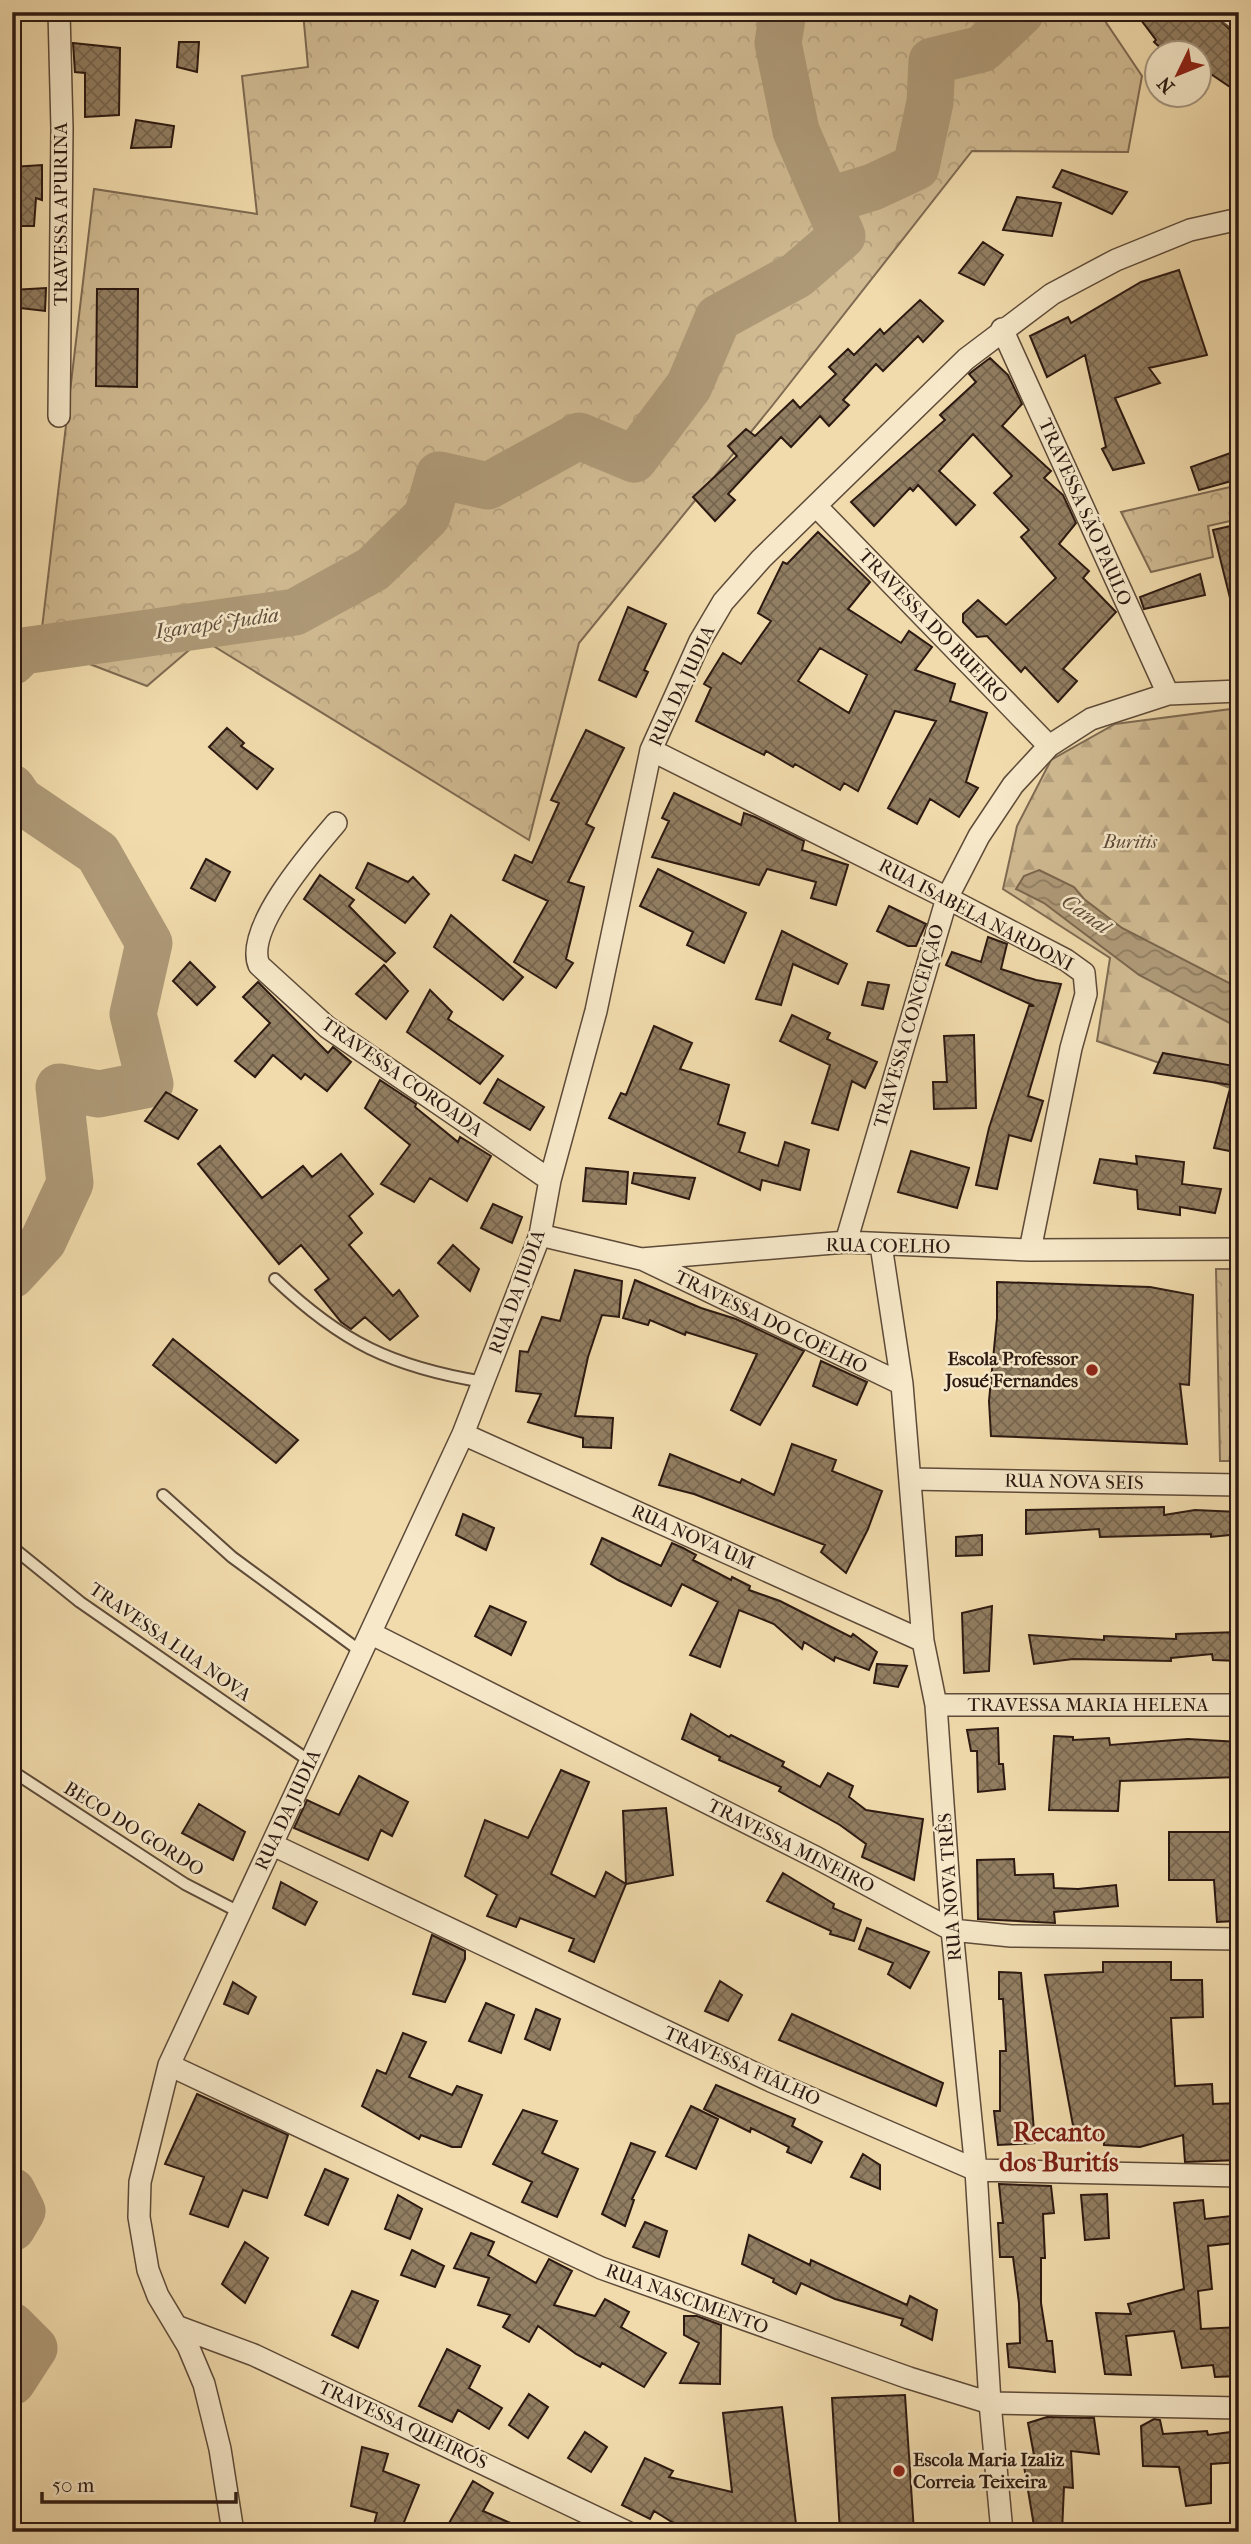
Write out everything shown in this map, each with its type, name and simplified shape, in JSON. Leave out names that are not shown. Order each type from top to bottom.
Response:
[{"type":"street","name":"TRAVESSA APURINA","points":[[59,12],[62,129],[59,416]]},
{"type":"street","name":"RUA DA JUDIA","points":[[233,2532],[212,2407],[196,2362],[158,2296],[148,2270],[139,2217],[140,2182],[169,2065],[368,1644],[463,1434],[540,1235],[550,1180],[596,1011],[651,750],[700,641],[723,602],[761,559],[966,359],[1052,294],[1116,260],[1189,230],[1239,219]]},
{"type":"street","name":"TRAVESSA SÃO PAULO","points":[[1002,330],[1168,694]]},
{"type":"street","name":"TRAVESSA DO BUEIRO","points":[[817,507],[1049,746]]},
{"type":"street","name":"TRAVESSA CONCEIÇÃO","points":[[846,1242],[947,898],[994,813],[1023,772],[1049,746],[1091,719],[1168,694],[1239,691]]},
{"type":"street","name":"RUA ISABELA NARDONI","points":[[651,750],[947,898],[1066,960],[1084,973],[1086,995],[1071,1048],[1030,1250]]},
{"type":"street","name":"TRAVESSA COROADA","points":[[336,824],[306,858],[267,921],[256,943],[255,955],[259,965],[327,1027],[550,1180]]},
{"type":"street","name":"RUA COELHO","points":[[540,1235],[641,1259],[846,1242],[1030,1250],[1239,1249]]},
{"type":"street","name":"RUA NOVA TRÊS","points":[[881,1245],[902,1384],[923,1641],[936,1705],[952,1930],[976,2170],[990,2403],[1002,2532]]},
{"type":"street","name":"TRAVESSA DO COELHO","points":[[641,1259],[902,1384]]},
{"type":"street","name":"RUA NOVA UM","points":[[463,1434],[923,1641]]},
{"type":"street","name":"RUA NOVA SEIS","points":[[910,1479],[1239,1485]]},
{"type":"street","name":"TRAVESSA MINEIRO","points":[[368,1644],[817,1858],[952,1930],[1011,1936],[1239,1939]]},
{"type":"street","name":"TRAVESSA MARIA HELENA","points":[[936,1705],[1239,1705]]},
{"type":"street","name":"TRAVESSA FIALHO","points":[[273,1845],[771,2081],[976,2170],[1239,2176]]},
{"type":"street","name":"RUA NASCIMENTO","points":[[169,2065],[601,2268],[990,2403],[1239,2408]]},
{"type":"street","name":"TRAVESSA QUEIRÓS","points":[[176,2326],[254,2356],[627,2532]]},
{"type":"lane","points":[[1219,12],[1239,27]]},
{"type":"lane","points":[[275,1279],[300,1305],[358,1346],[445,1376],[484,1382]]},
{"type":"lane","points":[[163,1495],[232,1557],[368,1644]]},
{"type":"lane","name":"TRAVESSA LUA NOVA","points":[[12,1547],[80,1602],[311,1762]]},
{"type":"lane","name":"BECO DO GORDO","points":[[12,1771],[185,1884],[239,1912]]},
{"type":"green space","points":[[303,12],[1099,12],[1142,76],[1128,152],[972,151],[772,406],[579,643],[529,840],[202,639],[147,686],[40,645],[94,189],[257,214],[242,76],[308,67]]},
{"type":"green space","points":[[1239,485],[1239,519],[1208,526],[1213,557],[1151,572],[1121,512]]},
{"type":"green space","name":"Buritis","points":[[1239,708],[1239,1091],[1097,1041],[1110,958],[1003,889],[1017,826],[1051,760],[1115,724]]},
{"type":"green space","points":[[1216,1269],[1239,1269],[1239,1461],[1220,1461]]},
{"type":"water","name":"Canal","points":[[1039,870],[1074,887],[1084,899],[1122,928],[1239,988],[1239,1028],[1139,975],[1044,903],[1016,889],[1024,876]]},
{"type":"building","points":[[1135,12],[1211,12],[1239,38],[1239,93],[1212,75],[1212,38],[1154,38]]},
{"type":"building","points":[[179,42],[199,42],[197,72],[177,67]]},
{"type":"building","points":[[73,43],[120,48],[119,115],[85,117],[85,73],[75,72]]},
{"type":"building","points":[[136,120],[174,126],[171,147],[131,148]]},
{"type":"building","points":[[42,165],[42,200],[36,198],[34,226],[12,226],[12,167]]},
{"type":"building","points":[[1062,170],[1127,192],[1112,214],[1053,187]]},
{"type":"building","points":[[1017,197],[1061,203],[1052,236],[1003,230]]},
{"type":"building","points":[[983,242],[1003,255],[984,285],[959,273]]},
{"type":"building","points":[[1179,270],[1207,355],[1149,368],[1160,383],[1115,398],[1144,463],[1113,470],[1102,449],[1106,447],[1085,355],[1047,377],[1030,336],[1068,317],[1071,323],[1141,282]]},
{"type":"building","points":[[46,288],[45,311],[12,307],[12,290]]},
{"type":"building","points":[[97,289],[138,289],[137,387],[96,386]]},
{"type":"building","points":[[920,300],[943,321],[923,342],[918,336],[883,371],[876,364],[843,400],[849,405],[829,426],[820,416],[791,447],[781,437],[728,494],[735,500],[715,521],[693,497],[737,456],[728,446],[746,429],[755,436],[793,400],[800,408],[836,374],[829,367],[848,349],[854,355],[880,329],[884,334]]},
{"type":"building","points":[[990,358],[1008,375],[1022,404],[1002,426],[1051,471],[1044,478],[1063,495],[1076,523],[1059,544],[1089,571],[1083,578],[1116,612],[1063,669],[1077,681],[1058,702],[1025,667],[1021,672],[987,636],[977,637],[963,622],[963,614],[978,600],[1006,625],[1056,578],[1021,537],[1029,530],[994,493],[1012,476],[973,434],[939,471],[975,505],[956,525],[918,485],[913,491],[910,488],[874,526],[851,502],[945,420],[940,415],[976,382],[969,374]]},
{"type":"building","points":[[1239,450],[1239,479],[1199,490],[1191,467]]},
{"type":"building","points":[[1239,524],[1239,601],[1231,602],[1213,530]]},
{"type":"building","points":[[818,532],[870,582],[848,609],[901,643],[909,631],[932,647],[915,670],[955,684],[950,701],[987,713],[966,782],[978,788],[959,817],[930,799],[917,824],[888,808],[936,721],[895,711],[858,791],[844,783],[840,790],[795,764],[793,767],[766,751],[764,755],[696,721],[711,688],[704,684],[723,653],[741,664],[771,621],[758,613],[783,562],[787,564]],"holes":[[[820,648],[867,675],[849,713],[798,681]]]},
{"type":"building","points":[[1200,574],[1205,595],[1144,609],[1140,597]]},
{"type":"building","points":[[628,607],[666,624],[644,670],[648,672],[636,697],[599,680]]},
{"type":"building","points":[[227,728],[244,743],[241,746],[273,769],[257,789],[209,747]]},
{"type":"building","points":[[586,730],[624,748],[586,824],[594,828],[568,882],[584,887],[566,959],[573,963],[556,988],[514,962],[548,901],[503,880],[515,855],[532,863],[559,803],[551,800]]},
{"type":"building","points":[[674,793],[741,825],[744,813],[755,817],[804,841],[802,850],[848,865],[836,905],[811,898],[816,882],[767,869],[759,885],[652,857],[669,821],[662,818]]},
{"type":"building","points":[[206,859],[230,872],[215,901],[191,888]]},
{"type":"building","points":[[368,863],[408,882],[413,877],[429,894],[405,923],[356,888]]},
{"type":"building","points":[[658,869],[746,913],[724,963],[687,945],[693,932],[640,906]]},
{"type":"building","points":[[320,875],[354,900],[349,906],[395,953],[386,962],[304,899]]},
{"type":"building","points":[[889,906],[926,924],[916,946],[908,946],[877,931]]},
{"type":"building","points":[[451,915],[523,977],[503,1000],[434,947]]},
{"type":"building","points":[[782,931],[847,964],[838,984],[793,964],[781,1005],[756,999]]},
{"type":"building","points":[[988,937],[1007,944],[1001,969],[1036,980],[1061,984],[1028,1096],[1043,1101],[1031,1141],[1009,1135],[997,1189],[976,1185],[989,1128],[1029,1006],[1034,1006],[946,965],[952,952],[981,962]]},
{"type":"building","points":[[190,962],[215,987],[197,1005],[173,981]]},
{"type":"building","points":[[384,965],[408,991],[386,1019],[356,994]]},
{"type":"building","points":[[258,982],[328,1053],[333,1047],[351,1062],[327,1091],[305,1074],[301,1079],[273,1055],[255,1077],[235,1061],[270,1023],[243,997]]},
{"type":"building","points":[[868,982],[889,985],[883,1009],[862,1005]]},
{"type":"building","points":[[430,990],[452,1012],[448,1019],[503,1056],[480,1084],[407,1032]]},
{"type":"building","points":[[792,1015],[830,1033],[827,1039],[877,1062],[865,1088],[852,1081],[838,1130],[812,1123],[830,1065],[780,1041]]},
{"type":"building","points":[[654,1026],[692,1043],[680,1069],[729,1085],[718,1124],[745,1133],[739,1152],[778,1166],[785,1142],[809,1150],[800,1190],[762,1180],[760,1190],[609,1118],[621,1093],[626,1095]]},
{"type":"building","points":[[974,1035],[976,1108],[934,1109],[933,1082],[947,1082],[944,1036]]},
{"type":"building","points":[[1163,1053],[1239,1067],[1239,1135],[1235,1152],[1214,1148],[1231,1085],[1154,1073]]},
{"type":"building","points":[[498,1079],[544,1107],[530,1130],[484,1103]]},
{"type":"building","points":[[380,1080],[416,1104],[415,1107],[458,1142],[460,1137],[491,1156],[467,1201],[430,1178],[414,1202],[381,1184],[410,1145],[365,1108]]},
{"type":"building","points":[[166,1092],[197,1110],[178,1139],[145,1121]]},
{"type":"building","points":[[220,1146],[262,1198],[303,1166],[312,1177],[341,1154],[373,1194],[349,1216],[362,1233],[349,1245],[393,1296],[399,1290],[418,1316],[390,1340],[365,1317],[351,1329],[341,1322],[315,1290],[329,1279],[301,1245],[279,1264],[198,1164]]},
{"type":"building","points":[[911,1151],[969,1168],[957,1208],[898,1192]]},
{"type":"building","points":[[1136,1156],[1184,1162],[1182,1184],[1221,1189],[1215,1213],[1180,1207],[1180,1215],[1138,1209],[1137,1190],[1094,1183],[1100,1159],[1137,1164]]},
{"type":"building","points":[[586,1168],[628,1172],[626,1204],[583,1201]]},
{"type":"building","points":[[634,1173],[695,1178],[689,1199],[632,1183]]},
{"type":"building","points":[[493,1204],[522,1217],[512,1243],[481,1228]]},
{"type":"building","points":[[453,1245],[479,1269],[470,1291],[438,1263]]},
{"type":"building","points":[[575,1270],[622,1281],[619,1317],[602,1315],[588,1357],[575,1416],[613,1418],[611,1448],[583,1447],[583,1438],[528,1422],[541,1394],[516,1391],[520,1351],[528,1352],[542,1317],[560,1321]]},
{"type":"building","points":[[635,1280],[701,1308],[736,1319],[804,1351],[760,1425],[731,1410],[757,1354],[686,1332],[685,1335],[650,1320],[648,1325],[623,1318]]},
{"type":"building","name":"Escola Professor Josué Fernandes","points":[[997,1282],[1150,1287],[1193,1295],[1189,1385],[1180,1384],[1187,1444],[991,1436],[989,1401],[997,1318]]},
{"type":"building","points":[[173,1339],[298,1440],[276,1463],[153,1365]]},
{"type":"building","points":[[821,1361],[867,1382],[857,1405],[813,1386]]},
{"type":"building","points":[[792,1444],[836,1460],[832,1471],[882,1491],[868,1529],[846,1573],[821,1552],[825,1545],[694,1494],[659,1485],[670,1454],[740,1483],[742,1479],[774,1495]]},
{"type":"building","points":[[1164,1507],[1164,1515],[1195,1510],[1238,1512],[1239,1534],[1211,1537],[1211,1534],[1100,1537],[1099,1529],[1026,1534],[1026,1510]]},
{"type":"building","points":[[463,1514],[494,1528],[486,1550],[456,1535]]},
{"type":"building","points":[[982,1535],[982,1555],[956,1556],[956,1537]]},
{"type":"building","points":[[602,1538],[661,1566],[672,1543],[683,1548],[696,1555],[693,1560],[731,1580],[732,1577],[750,1586],[749,1590],[780,1601],[851,1637],[853,1634],[877,1652],[869,1670],[835,1657],[834,1661],[804,1642],[802,1649],[774,1624],[739,1610],[720,1667],[690,1655],[718,1602],[682,1584],[671,1606],[618,1580],[591,1564]]},
{"type":"building","points":[[490,1606],[526,1622],[511,1655],[475,1636]]},
{"type":"building","points":[[992,1606],[989,1671],[964,1673],[962,1613]]},
{"type":"building","points":[[1239,1632],[1239,1661],[1213,1660],[1212,1654],[1171,1658],[1171,1661],[1073,1659],[1034,1664],[1029,1635],[1104,1640],[1104,1636],[1176,1639],[1176,1634]]},
{"type":"building","points":[[877,1664],[907,1666],[898,1687],[874,1683]]},
{"type":"building","points":[[691,1714],[729,1737],[731,1735],[784,1762],[782,1766],[820,1787],[828,1773],[853,1786],[849,1797],[866,1810],[923,1819],[914,1880],[862,1857],[866,1844],[840,1825],[779,1791],[781,1787],[719,1760],[720,1757],[682,1739]]},
{"type":"building","points":[[998,1728],[999,1764],[1003,1764],[1005,1789],[978,1792],[977,1751],[971,1751],[967,1730]]},
{"type":"building","points":[[1054,1736],[1073,1737],[1073,1740],[1109,1738],[1110,1745],[1188,1739],[1239,1742],[1239,1777],[1120,1781],[1118,1811],[1049,1810]]},
{"type":"building","points":[[561,1770],[589,1782],[551,1874],[595,1897],[606,1872],[626,1884],[594,1962],[569,1951],[574,1939],[520,1918],[516,1927],[487,1916],[497,1895],[465,1876],[485,1820],[528,1838]]},
{"type":"building","points":[[359,1776],[408,1802],[392,1836],[381,1830],[368,1860],[294,1828],[307,1800],[339,1815]]},
{"type":"building","points":[[199,1804],[245,1832],[233,1860],[182,1833]]},
{"type":"building","points":[[666,1808],[673,1875],[626,1884],[623,1811]]},
{"type":"building","points":[[1169,1832],[1239,1832],[1239,1880],[1234,1880],[1235,1921],[1217,1922],[1214,1880],[1169,1880]]},
{"type":"building","points":[[1014,1859],[1015,1875],[1053,1874],[1054,1888],[1078,1889],[1116,1885],[1118,1906],[1054,1912],[1055,1923],[978,1919],[977,1860]]},
{"type":"building","points":[[783,1873],[834,1904],[833,1908],[861,1920],[854,1941],[830,1934],[831,1931],[767,1901]]},
{"type":"building","points":[[281,1882],[317,1902],[305,1925],[273,1908]]},
{"type":"building","points":[[867,1928],[929,1952],[910,1988],[888,1974],[893,1963],[859,1949]]},
{"type":"building","points":[[432,1935],[465,1951],[465,1959],[445,2002],[413,1994]]},
{"type":"building","points":[[1103,1962],[1171,1962],[1171,1980],[1202,1980],[1203,2017],[1171,2018],[1175,2086],[1212,2084],[1213,2104],[1239,2103],[1239,2160],[1185,2162],[1183,2135],[1140,2147],[1104,2145],[1104,2138],[1075,2136],[1045,1975],[1103,1972]]},
{"type":"building","points":[[999,1972],[1021,1973],[1035,2143],[998,2145],[994,2111],[1000,2111],[1000,2051],[1006,2051],[1003,1999],[999,1999]]},
{"type":"building","points":[[720,1981],[742,1995],[728,2021],[705,2011]]},
{"type":"building","points":[[233,1982],[256,1997],[248,2014],[224,2004]]},
{"type":"building","points":[[486,2003],[514,2015],[501,2053],[469,2041]]},
{"type":"building","points":[[536,2009],[560,2019],[550,2050],[525,2039]]},
{"type":"building","points":[[792,2014],[943,2083],[936,2106],[779,2040]]},
{"type":"building","points":[[403,2033],[426,2042],[409,2077],[452,2095],[457,2086],[482,2095],[461,2147],[452,2147],[421,2135],[419,2139],[362,2106],[377,2070],[386,2074]]},
{"type":"building","points":[[716,2085],[795,2119],[792,2126],[822,2142],[811,2163],[787,2152],[789,2147],[751,2128],[750,2132],[704,2109]]},
{"type":"building","points":[[197,2094],[288,2135],[267,2198],[243,2190],[228,2227],[190,2214],[204,2177],[165,2164]]},
{"type":"building","points":[[691,2106],[718,2119],[696,2169],[666,2156]]},
{"type":"building","points":[[523,2110],[557,2121],[542,2153],[578,2169],[557,2217],[522,2202],[532,2182],[493,2164]]},
{"type":"building","points":[[631,2143],[655,2152],[632,2199],[634,2200],[625,2226],[602,2214]]},
{"type":"building","points":[[863,2154],[880,2165],[880,2189],[851,2177]]},
{"type":"building","points":[[325,2169],[348,2179],[328,2225],[305,2215]]},
{"type":"building","points":[[999,2184],[1051,2186],[1054,2213],[1043,2214],[1045,2258],[1041,2258],[1041,2303],[1047,2341],[1052,2341],[1055,2372],[1009,2367],[1007,2344],[1020,2343],[1019,2303],[1013,2257],[1000,2257],[998,2223],[1003,2223]]},
{"type":"building","points":[[1107,2194],[1109,2238],[1085,2240],[1081,2195]]},
{"type":"building","points":[[398,2195],[422,2209],[410,2239],[385,2229]]},
{"type":"building","points":[[1203,2200],[1205,2219],[1231,2216],[1234,2243],[1208,2246],[1212,2289],[1198,2291],[1201,2329],[1239,2327],[1239,2376],[1215,2377],[1213,2365],[1182,2368],[1174,2331],[1126,2336],[1131,2375],[1105,2374],[1096,2313],[1131,2314],[1128,2304],[1184,2289],[1174,2203]]},
{"type":"building","points":[[645,2222],[667,2231],[659,2257],[633,2247]]},
{"type":"building","points":[[471,2233],[494,2242],[488,2255],[536,2283],[549,2259],[572,2271],[554,2305],[595,2316],[605,2299],[629,2312],[621,2327],[666,2353],[644,2387],[602,2363],[600,2367],[576,2354],[538,2326],[529,2342],[503,2327],[510,2315],[478,2305],[489,2278],[454,2268]]},
{"type":"building","points":[[749,2235],[810,2265],[811,2260],[907,2305],[910,2296],[937,2310],[932,2340],[901,2325],[903,2319],[835,2299],[801,2283],[796,2294],[773,2282],[774,2279],[742,2264]]},
{"type":"building","points":[[245,2242],[268,2258],[245,2303],[222,2284]]},
{"type":"building","points":[[412,2250],[444,2266],[435,2287],[401,2275]]},
{"type":"building","points":[[352,2291],[378,2301],[358,2348],[332,2335]]},
{"type":"building","points":[[684,2316],[697,2316],[721,2325],[720,2384],[680,2383],[699,2343],[684,2335]]},
{"type":"building","points":[[447,2349],[480,2366],[469,2388],[502,2408],[489,2429],[458,2410],[452,2422],[419,2406]]},
{"type":"building","points":[[529,2394],[548,2407],[528,2438],[509,2425]]},
{"type":"building","points":[[905,2395],[914,2532],[840,2532],[832,2398]]},
{"type":"building","points":[[782,2407],[796,2524],[688,2532],[654,2511],[650,2519],[622,2505],[645,2458],[673,2471],[669,2477],[732,2492],[723,2413]]},
{"type":"building","points":[[1047,2417],[1094,2418],[1099,2454],[1071,2451],[1073,2488],[1064,2487],[1062,2532],[1035,2532],[1022,2454],[1034,2455],[1028,2423]]},
{"type":"building","points":[[1154,2419],[1160,2420],[1163,2434],[1207,2431],[1208,2435],[1239,2431],[1239,2462],[1211,2464],[1211,2503],[1186,2506],[1179,2467],[1143,2466],[1141,2426]]},
{"type":"building","points":[[585,2432],[607,2447],[591,2472],[568,2458]]},
{"type":"building","points":[[362,2447],[388,2454],[383,2471],[419,2485],[400,2532],[372,2532],[377,2513],[351,2506]]},
{"type":"building","points":[[473,2481],[493,2493],[483,2511],[531,2532],[444,2532]]},
{"type":"waterway","name":"Igarapé Judia","points":[[12,662],[23,651],[295,612],[373,569],[427,516],[439,475],[488,486],[579,436],[634,459],[689,386],[718,318],[797,275],[842,236],[796,131],[778,43],[783,12]]},
{"type":"waterway","points":[[827,201],[873,187],[916,167],[930,102],[932,61],[982,49],[1021,12]]},
{"type":"waterway","name":"Igarapé Judia","points":[[12,788],[20,800],[98,853],[149,943],[133,1014],[150,1084],[99,1094],[59,1087],[70,1183],[43,1241],[12,1275]]},
{"type":"waterway","name":"Igarapé Judia","points":[[12,2191],[22,2211],[12,2228]]},
{"type":"waterway","name":"Igarapé Judia","points":[[12,2326],[34,2348],[12,2382]]},
{"type":"place","name":"Escola Professor Josué Fernandes","points":[[1092,1370]]},
{"type":"place","name":"Escola Maria Izaliz Correia Teixeira","points":[[899,2471]]},
{"type":"district","name":"Recanto dos Buritís","points":[[1059,2147]]}]
